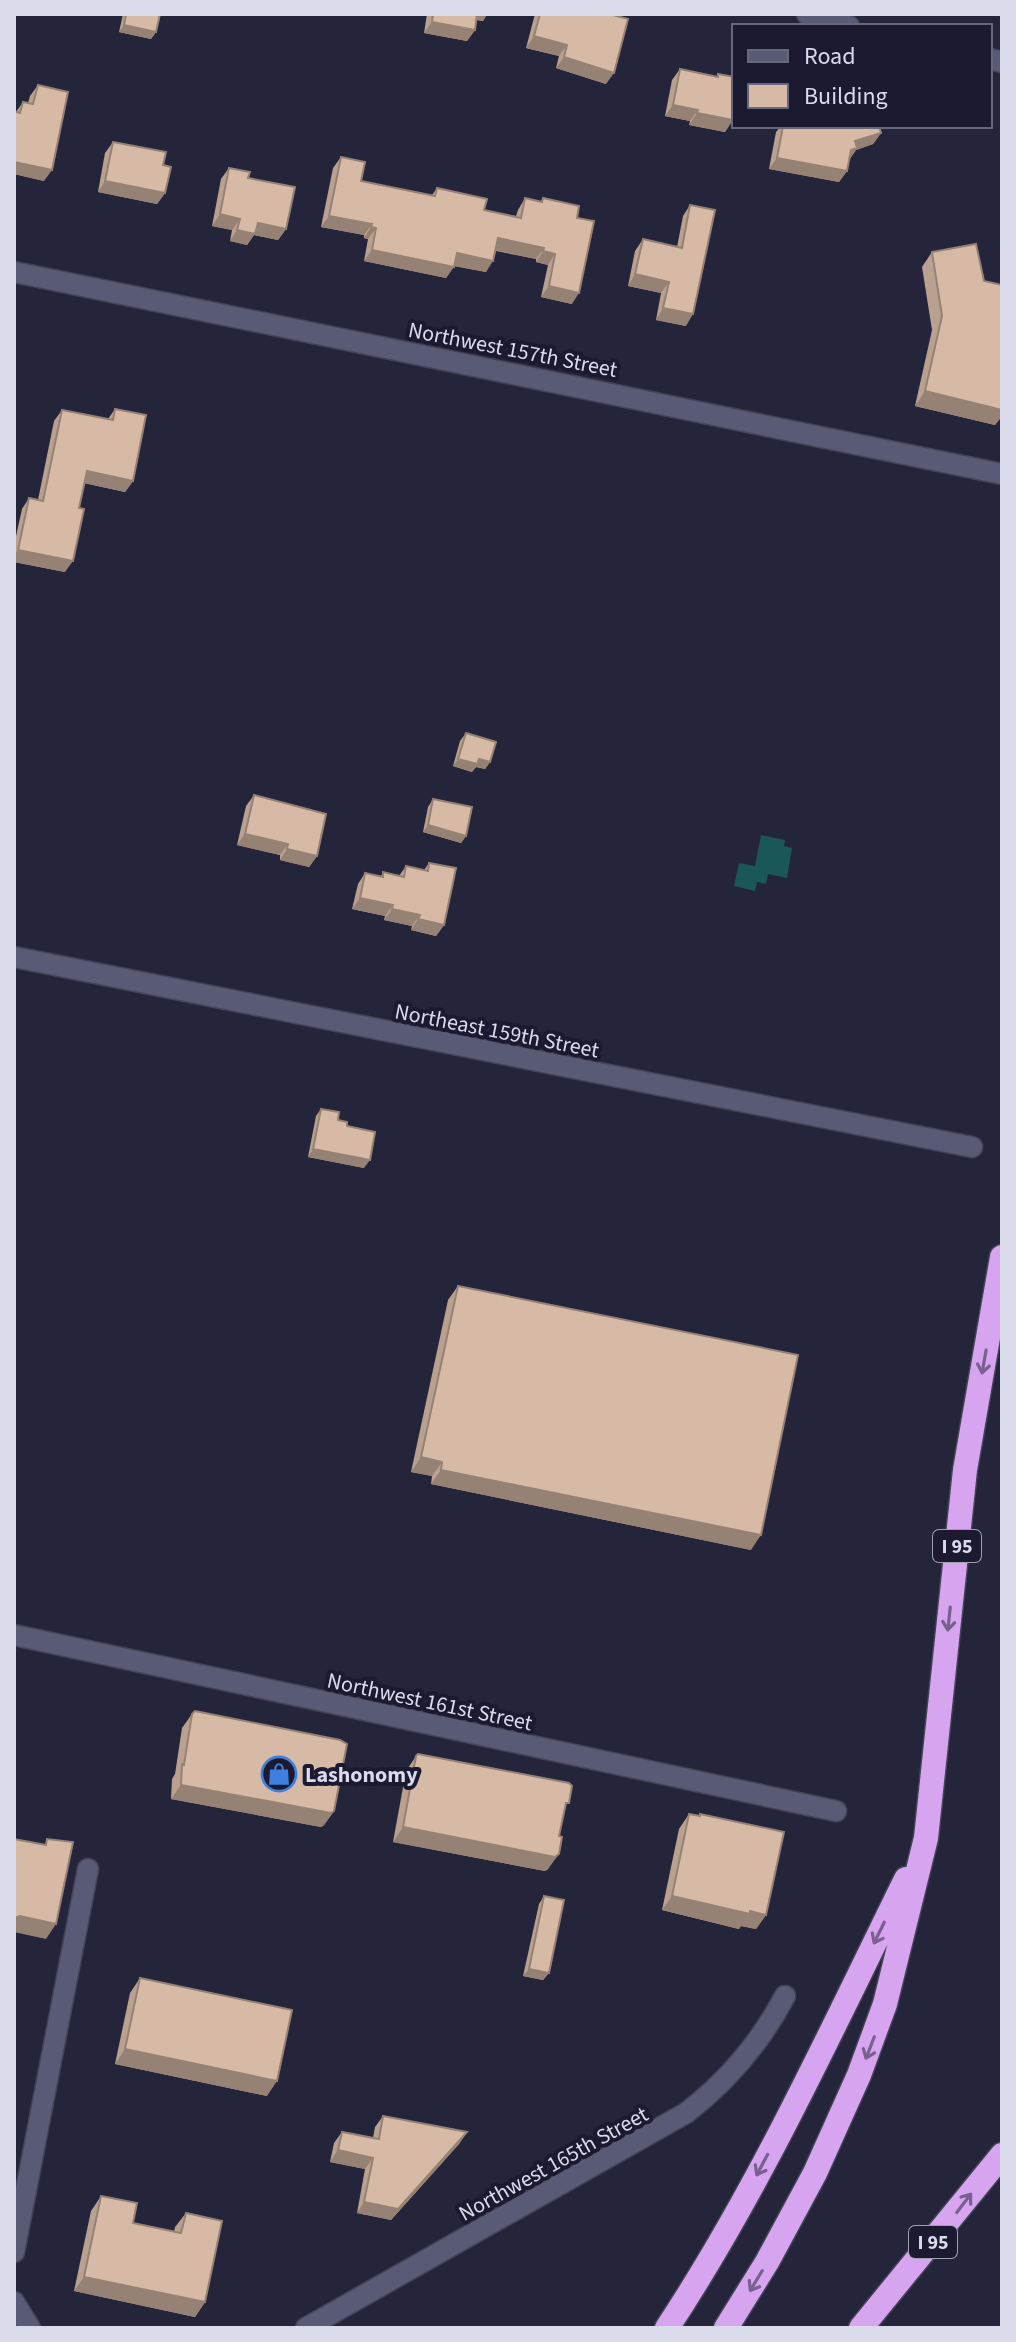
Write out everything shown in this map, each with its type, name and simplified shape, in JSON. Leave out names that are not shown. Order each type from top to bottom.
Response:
[{"type":"highway","name":"I 95","points":[[726,2328],[789,2223],[859,2075],[885,2004],[926,1838],[965,1470],[1002,1257]]},
{"type":"highway","points":[[667,2328],[750,2189],[926,1838]]},
{"type":"highway","name":"I 95","points":[[861,2328],[1002,2155]]},
{"type":"street","points":[[807,14],[842,24]]},
{"type":"street","name":"Northwest 157th Street","points":[[14,272],[1002,474]]},
{"type":"street","name":"Northeast 159th Street","points":[[14,957],[972,1147]]},
{"type":"street","name":"Northwest 161st Street","points":[[14,1635],[836,1811]]},
{"type":"street","points":[[14,2252],[88,1869]]},
{"type":"street","name":"Northwest 165th Street","points":[[306,2328],[644,2140],[686,2113],[740,2065],[769,2025],[785,1996]]},
{"type":"street","points":[[14,2302],[30,2328]]},
{"type":"shaded area","points":[[761,835],[785,840],[784,846],[792,848],[787,878],[768,874],[766,884],[757,882],[755,891],[734,886],[739,863],[755,866]]},
{"type":"building","points":[[126,14],[160,14],[156,32],[124,25]]},
{"type":"building","points":[[433,14],[477,14],[475,30],[432,22]]},
{"type":"building","points":[[540,14],[609,14],[628,19],[614,73],[564,57],[567,45],[534,36]]},
{"type":"building","points":[[680,69],[718,77],[718,74],[732,77],[732,120],[673,105]]},
{"type":"building","points":[[38,85],[68,92],[52,170],[14,162],[14,111],[20,113],[23,102],[33,104]]},
{"type":"building","points":[[783,128],[880,128],[881,133],[855,141],[857,148],[851,150],[847,171],[777,158]]},
{"type":"building","points":[[113,142],[166,152],[163,165],[171,167],[165,193],[105,181]]},
{"type":"building","points":[[341,157],[365,162],[361,181],[435,196],[437,188],[487,199],[484,210],[521,218],[525,198],[542,202],[543,198],[579,206],[577,218],[594,221],[579,293],[549,286],[555,254],[543,251],[544,248],[498,238],[493,261],[457,253],[454,267],[372,250],[376,228],[371,227],[372,224],[329,216]]},
{"type":"building","points":[[229,168],[250,172],[248,178],[295,187],[286,229],[258,223],[255,234],[237,230],[240,219],[220,214]]},
{"type":"building","points":[[690,205],[715,210],[693,314],[663,308],[669,282],[635,274],[643,239],[682,248]]},
{"type":"building","points":[[976,244],[984,281],[1002,285],[1002,410],[925,391],[942,316],[932,252]]},
{"type":"building","points":[[115,409],[146,415],[133,481],[87,471],[79,508],[84,509],[73,561],[18,550],[29,498],[43,501],[62,410],[113,420]]},
{"type":"building","points":[[466,733],[496,742],[490,762],[479,759],[477,764],[458,759]]},
{"type":"building","points":[[254,795],[326,814],[317,856],[287,849],[288,844],[245,834]]},
{"type":"building","points":[[433,799],[472,807],[466,836],[428,825]]},
{"type":"building","points":[[429,863],[456,868],[444,925],[418,919],[420,915],[392,909],[393,905],[360,898],[365,873],[383,877],[383,872],[404,877],[406,866],[428,871]]},
{"type":"building","points":[[321,1109],[339,1112],[338,1120],[347,1122],[347,1126],[375,1132],[370,1160],[313,1149]]},
{"type":"building","points":[[458,1286],[798,1355],[761,1535],[441,1470],[442,1462],[421,1457]]},
{"type":"building","points":[[195,1711],[340,1740],[347,1744],[334,1811],[331,1813],[181,1785],[182,1764]]},
{"type":"building","points":[[418,1754],[569,1783],[572,1786],[559,1836],[562,1837],[559,1854],[555,1857],[403,1827]]},
{"type":"building","points":[[689,1814],[784,1832],[766,1915],[672,1896]]},
{"type":"building","points":[[14,1839],[46,1845],[47,1839],[73,1842],[56,1924],[14,1917]]},
{"type":"building","points":[[544,1896],[564,1900],[549,1973],[529,1969]]},
{"type":"building","points":[[140,1978],[292,2010],[277,2081],[125,2049]]},
{"type":"building","points":[[383,2116],[467,2132],[398,2209],[364,2202],[373,2158],[338,2150],[342,2132],[379,2139]]},
{"type":"building","points":[[101,2196],[137,2203],[133,2223],[181,2233],[186,2213],[222,2221],[205,2302],[84,2277]]},
{"type":"place","name":"Lashonomy","points":[[279,1774]]}]
